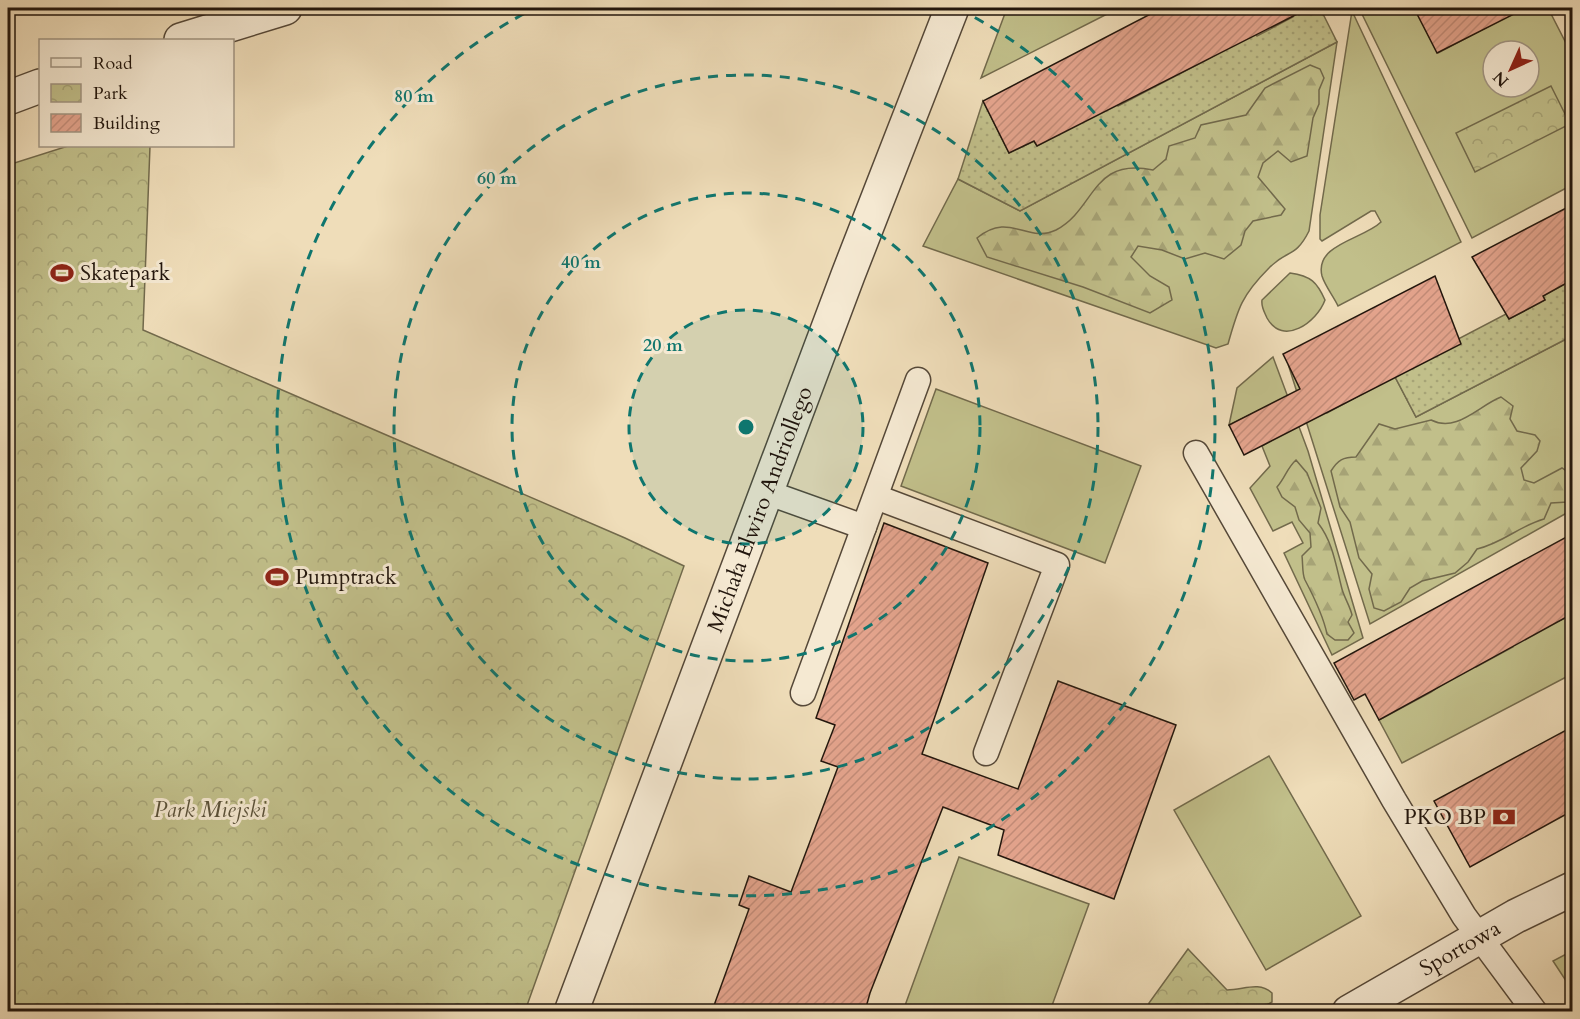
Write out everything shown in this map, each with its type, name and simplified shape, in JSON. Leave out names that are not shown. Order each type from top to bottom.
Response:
[{"type":"street","points":[[184,39],[285,8]]},
{"type":"street","name":"Michała Elwiro Andriollego","points":[[571,1011],[848,274],[952,8]]},
{"type":"street","points":[[8,98],[39,86]]},
{"type":"street","name":"Sportowa","points":[[1349,1011],[1480,937],[1572,889]]},
{"type":"lane","points":[[803,693],[918,380]]},
{"type":"lane","points":[[1196,453],[1394,800],[1480,937],[1535,1011]]},
{"type":"lane","points":[[766,492],[864,527]]},
{"type":"lane","points":[[876,497],[1057,565],[986,753]]},
{"type":"green space","points":[[1007,8],[1119,8],[981,78]]},
{"type":"green space","points":[[1298,8],[1320,8],[1337,42],[1020,211],[958,179],[983,101],[1009,153],[1034,141],[1037,146],[1115,101],[1118,106],[1210,58],[1254,30],[1257,36],[1293,17],[1291,11]]},
{"type":"green space","points":[[1359,8],[1414,8],[1438,53],[1512,14],[1509,8],[1548,8],[1572,55],[1572,185],[1472,238]]},
{"type":"green space","points":[[1352,11],[1461,242],[1338,306],[1322,276],[1325,256],[1342,243],[1381,222],[1375,211],[1371,211],[1322,241],[1320,239],[1320,215]]},
{"type":"green space","points":[[1337,42],[1309,231],[1299,246],[1275,262],[1247,294],[1238,311],[1228,344],[1216,348],[923,246],[958,179],[1020,211]]},
{"type":"green space","points":[[1310,65],[1320,69],[1324,78],[1319,90],[1319,104],[1313,118],[1307,156],[1291,162],[1278,151],[1263,163],[1258,177],[1285,209],[1281,215],[1253,221],[1245,231],[1241,245],[1224,259],[1205,253],[1185,259],[1162,250],[1138,246],[1131,257],[1150,276],[1169,287],[1172,300],[1150,313],[1083,287],[987,257],[977,238],[989,230],[1009,227],[1046,233],[1056,230],[1069,221],[1106,178],[1117,171],[1133,168],[1153,170],[1166,159],[1169,146],[1195,138],[1201,125],[1246,115],[1265,88]]},
{"type":"green space","points":[[1551,86],[1570,124],[1475,172],[1456,133],[1525,99],[1541,99],[1541,91]]},
{"type":"green space","name":"Park Miejski","points":[[65,147],[150,147],[143,330],[625,538],[684,566],[525,1011],[8,1011],[8,165]]},
{"type":"green space","points":[[1290,273],[1312,281],[1325,300],[1315,316],[1307,323],[1290,331],[1282,331],[1267,318],[1262,307],[1262,300]]},
{"type":"green space","points":[[1572,280],[1572,336],[1416,417],[1393,373],[1506,314],[1509,319],[1545,300],[1543,296]]},
{"type":"green space","points":[[1572,336],[1572,510],[1370,624],[1289,367],[1313,386],[1327,413],[1379,385],[1393,373],[1416,417]]},
{"type":"green space","points":[[1273,357],[1308,451],[1363,638],[1332,655],[1284,553],[1303,543],[1292,522],[1273,531],[1250,488],[1270,466],[1262,446],[1274,439],[1259,410],[1229,425],[1237,388]]},
{"type":"green space","points":[[936,389],[1141,466],[1105,563],[901,486]]},
{"type":"green space","points":[[1501,397],[1513,406],[1510,419],[1517,431],[1535,435],[1540,441],[1537,451],[1521,468],[1524,480],[1534,483],[1562,468],[1572,475],[1572,499],[1568,502],[1551,503],[1544,519],[1495,543],[1477,549],[1468,562],[1455,573],[1422,581],[1410,588],[1401,602],[1384,611],[1374,608],[1369,589],[1372,574],[1359,558],[1350,522],[1340,507],[1331,471],[1341,460],[1356,457],[1379,424],[1395,429],[1431,420],[1450,423],[1467,417]]},
{"type":"green space","points":[[1296,460],[1307,473],[1321,508],[1318,523],[1331,546],[1343,592],[1352,615],[1348,622],[1354,633],[1348,640],[1335,640],[1327,634],[1321,613],[1303,575],[1302,556],[1311,547],[1310,533],[1299,520],[1295,507],[1282,497],[1277,487]]},
{"type":"green space","points":[[1572,614],[1572,674],[1402,763],[1379,720],[1431,692],[1473,663],[1476,667],[1513,647],[1511,642],[1556,617],[1559,621]]},
{"type":"green space","points":[[1269,756],[1361,916],[1266,970],[1174,810]]},
{"type":"green space","points":[[959,857],[1089,904],[1050,1011],[903,1011]]},
{"type":"green space","points":[[1188,949],[1227,990],[1261,987],[1272,993],[1272,1002],[1256,1011],[1149,1011],[1149,1003]]},
{"type":"green space","points":[[1572,951],[1572,990],[1553,961]]},
{"type":"building","points":[[1162,8],[1309,8],[1037,146],[1034,141],[1009,153],[983,101]]},
{"type":"building","points":[[1414,8],[1526,8],[1437,53]]},
{"type":"building","points":[[1572,205],[1572,280],[1543,296],[1545,300],[1509,319],[1472,257]]},
{"type":"building","points":[[1435,276],[1461,344],[1244,455],[1229,425],[1300,389],[1283,354]]},
{"type":"building","points":[[884,523],[988,563],[922,754],[1018,789],[1058,681],[1176,725],[1114,899],[998,855],[1004,830],[943,807],[865,1011],[712,1011],[749,909],[739,905],[749,876],[791,892],[838,767],[821,761],[835,725],[816,718]]},
{"type":"building","points":[[1572,534],[1572,614],[1379,720],[1365,694],[1354,700],[1334,663]]},
{"type":"building","points":[[1572,727],[1572,811],[1470,867],[1434,801]]},
{"type":"place","name":"Skatepark","points":[[62,273]]},
{"type":"place","name":"Pumptrack","points":[[277,577]]},
{"type":"place","name":"PKO BP","points":[[1504,817]]}]
